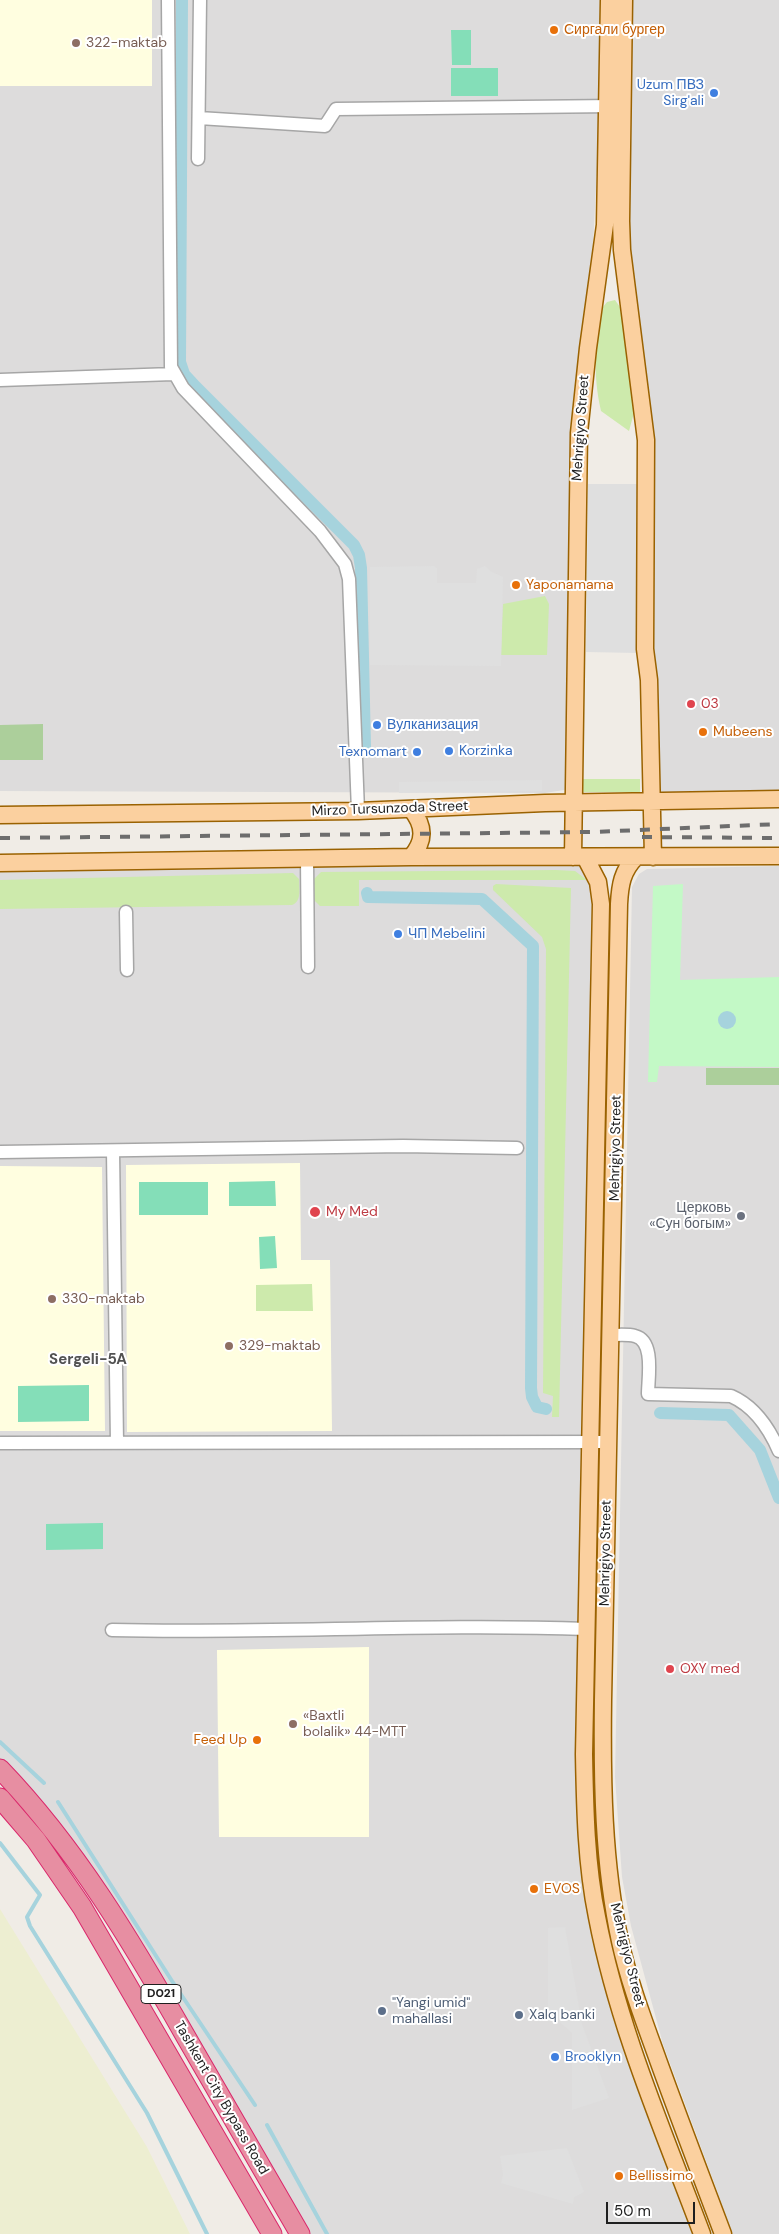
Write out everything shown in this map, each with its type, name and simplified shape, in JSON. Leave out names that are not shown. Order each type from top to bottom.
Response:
[{"type":"highway","name":"Tashkent City Bypass Road","points":[[0,1769],[31,1802],[77,1862],[165,2001],[300,2234]]},
{"type":"highway","name":"Tashkent City Bypass Road","points":[[0,1798],[57,1870],[105,1946],[272,2234]]},
{"type":"highway","points":[[144,2013],[157,2013],[165,2001]]},
{"type":"highway","points":[[216,2138],[223,2125],[238,2126]]},
{"type":"main road","name":"Mehrigiyo Street","points":[[608,0],[622,250],[646,440],[645,649],[649,680],[653,857]]},
{"type":"main road","name":"Mehrigiyo Street","points":[[624,0],[605,225],[579,433],[572,803],[579,857],[598,882],[601,904],[584,1785],[596,1914],[622,2020],[702,2234]]},
{"type":"main road","name":"Mirzo Tursunzoda Street","points":[[0,815],[411,809],[572,803],[779,799]]},
{"type":"main road","points":[[411,809],[420,822],[423,836],[418,848],[411,857]]},
{"type":"main road","points":[[0,863],[411,857],[636,858],[779,856]]},
{"type":"main road","name":"Mehrigiyo Street","points":[[636,858],[624,874],[620,892],[602,1764],[609,1878],[620,1943],[642,2017],[723,2234]]},
{"type":"street","points":[[168,0],[170,359],[173,374],[183,388],[320,532],[345,564],[349,580],[358,810]]},
{"type":"street","points":[[198,159],[200,0]]},
{"type":"street","points":[[198,118],[325,126],[336,109],[615,106]]},
{"type":"street","points":[[0,380],[173,374]]},
{"type":"street","points":[[307,859],[308,968]]},
{"type":"street","points":[[126,912],[127,970]]},
{"type":"street","points":[[0,1152],[403,1146],[517,1148]]},
{"type":"street","points":[[112,1151],[117,1442]]},
{"type":"street","points":[[611,1335],[634,1335],[642,1339],[648,1349],[648,1394],[731,1396],[736,1398],[750,1406],[770,1433],[779,1451]]},
{"type":"street","points":[[0,1442],[608,1442]]},
{"type":"street","points":[[112,1630],[209,1632],[344,1629],[588,1629]]},
{"type":"shaded area","points":[[0,0],[606,0],[592,263],[580,343],[570,789],[545,793],[0,791]]},
{"type":"shaded area","name":"322-maktab","points":[[0,0],[152,0],[152,86],[0,86]]},
{"type":"shaded area","points":[[624,0],[779,0],[779,799],[652,801],[646,440],[622,250]]},
{"type":"shaded area","points":[[588,484],[639,484],[637,653],[586,652]]},
{"type":"shaded area","points":[[434,566],[437,568],[437,583],[476,583],[477,569],[485,566],[503,577],[501,666],[370,665],[370,567]]},
{"type":"shaded area","points":[[542,780],[542,791],[399,793],[399,782]]},
{"type":"shaded area","name":"Sergeli-5A","points":[[585,857],[596,875],[587,1629],[596,1914],[702,2234],[300,2234],[165,2001],[0,1769],[0,863]]},
{"type":"shaded area","points":[[779,866],[779,2234],[733,2234],[663,2044],[631,1926],[622,1877],[615,1777],[632,887],[639,874],[647,869]]},
{"type":"shaded area","name":"329-maktab","points":[[300,1163],[301,1260],[330,1260],[332,1431],[127,1432],[126,1165]]},
{"type":"shaded area","name":"330-maktab","points":[[0,1166],[102,1167],[105,1431],[0,1431]]},
{"type":"shaded area","name":"«Baxtli bolalik» 44-MTT","points":[[369,1647],[369,1837],[219,1837],[217,1650]]},
{"type":"shaded area","points":[[0,1909],[147,2147],[190,2234],[0,2234]]},
{"type":"shaded area","points":[[565,1927],[582,2024],[609,2098],[572,2110],[572,2033],[548,2012],[548,1928]]},
{"type":"shaded area","points":[[567,2148],[584,2192],[574,2197],[573,2204],[501,2183],[503,2174],[500,2156]]},
{"type":"green space","points":[[451,30],[471,30],[471,65],[452,65]]},
{"type":"green space","points":[[451,68],[498,68],[498,96],[451,96]]},
{"type":"green space","points":[[615,300],[622,310],[635,409],[629,431],[601,411],[598,396],[596,359],[603,307],[607,302]]},
{"type":"green space","points":[[545,596],[549,604],[547,655],[501,655],[503,604]]},
{"type":"green space","points":[[43,724],[43,760],[0,760],[0,725]]},
{"type":"green space","points":[[581,779],[640,779],[640,792],[581,792]]},
{"type":"green space","points":[[575,871],[587,880],[359,880],[359,906],[320,906],[314,900],[314,879],[321,872]]},
{"type":"green space","points":[[293,873],[299,879],[299,898],[292,905],[0,909],[0,880]]},
{"type":"green space","points":[[496,884],[571,888],[559,1417],[552,1417],[553,1396],[543,1393],[546,949],[542,937],[493,890],[493,886]]},
{"type":"green space","points":[[683,884],[680,980],[779,977],[779,1067],[659,1066],[657,1082],[648,1082],[653,886]]},
{"type":"green space","points":[[706,1068],[779,1068],[779,1085],[706,1085]]},
{"type":"green space","points":[[275,1181],[276,1206],[229,1206],[229,1182]]},
{"type":"green space","points":[[139,1182],[208,1182],[208,1215],[139,1215]]},
{"type":"green space","points":[[275,1236],[277,1268],[260,1269],[259,1237]]},
{"type":"green space","points":[[312,1284],[313,1311],[256,1311],[256,1285]]},
{"type":"green space","points":[[89,1385],[89,1421],[18,1422],[18,1386]]},
{"type":"green space","points":[[103,1523],[103,1549],[46,1550],[46,1524]]},
{"type":"water","points":[[727,1011],[733,1014],[736,1020],[733,1026],[727,1029],[721,1026],[718,1020],[721,1014]]},
{"type":"waterway","points":[[182,0],[180,362],[184,374],[196,387],[354,545],[359,555],[361,568],[365,747]]},
{"type":"waterway","points":[[367,893],[368,897],[482,899],[533,946],[531,1388],[532,1397],[537,1407],[546,1409]]},
{"type":"waterway","points":[[660,1413],[729,1415],[760,1450],[779,1498]]},
{"type":"waterway","points":[[0,1742],[44,1783]]},
{"type":"waterway","points":[[58,1802],[172,1981],[255,2105]]},
{"type":"waterway","points":[[0,1843],[40,1895],[27,1917],[30,1926],[147,2113],[207,2234]]},
{"type":"waterway","points":[[267,2125],[327,2234]]},
{"type":"railway","points":[[0,838],[592,832],[779,824]]},
{"type":"railway","points":[[642,837],[779,838]]},
{"type":"place","name":"Сиргали бургер","points":[[554,30]]},
{"type":"place","name":"322-maktab","points":[[76,43]]},
{"type":"place","name":"Uzum ПВЗ Sirg'ali","points":[[714,93]]},
{"type":"place","name":"Yaponamama","points":[[516,585]]},
{"type":"place","name":"03","points":[[691,704]]},
{"type":"place","name":"Вулканизация","points":[[377,725]]},
{"type":"place","name":"Mubeens","points":[[703,732]]},
{"type":"place","name":"Korzinka","points":[[449,751]]},
{"type":"place","name":"Texnomart","points":[[417,752]]},
{"type":"place","name":"ЧП Mebelini","points":[[398,934]]},
{"type":"place","name":"My Med","points":[[315,1212]]},
{"type":"place","name":"Церковь «Сун богым»","points":[[741,1216]]},
{"type":"place","name":"330-maktab","points":[[52,1299]]},
{"type":"place","name":"329-maktab","points":[[229,1346]]},
{"type":"place","name":"OXY med","points":[[670,1669]]},
{"type":"place","name":"«Baxtli bolalik» 44-MTT","points":[[293,1724]]},
{"type":"place","name":"Feed Up","points":[[257,1740]]},
{"type":"place","name":"EVOS","points":[[534,1889]]},
{"type":"place","name":"\"Yangi umid\" mahallasi","points":[[382,2011]]},
{"type":"place","name":"Xalq banki","points":[[519,2015]]},
{"type":"place","name":"Brooklyn","points":[[555,2057]]},
{"type":"place","name":"Bellissimo","points":[[619,2176]]},
{"type":"district","name":"Sergeli-5A","points":[[88,1360]]}]
